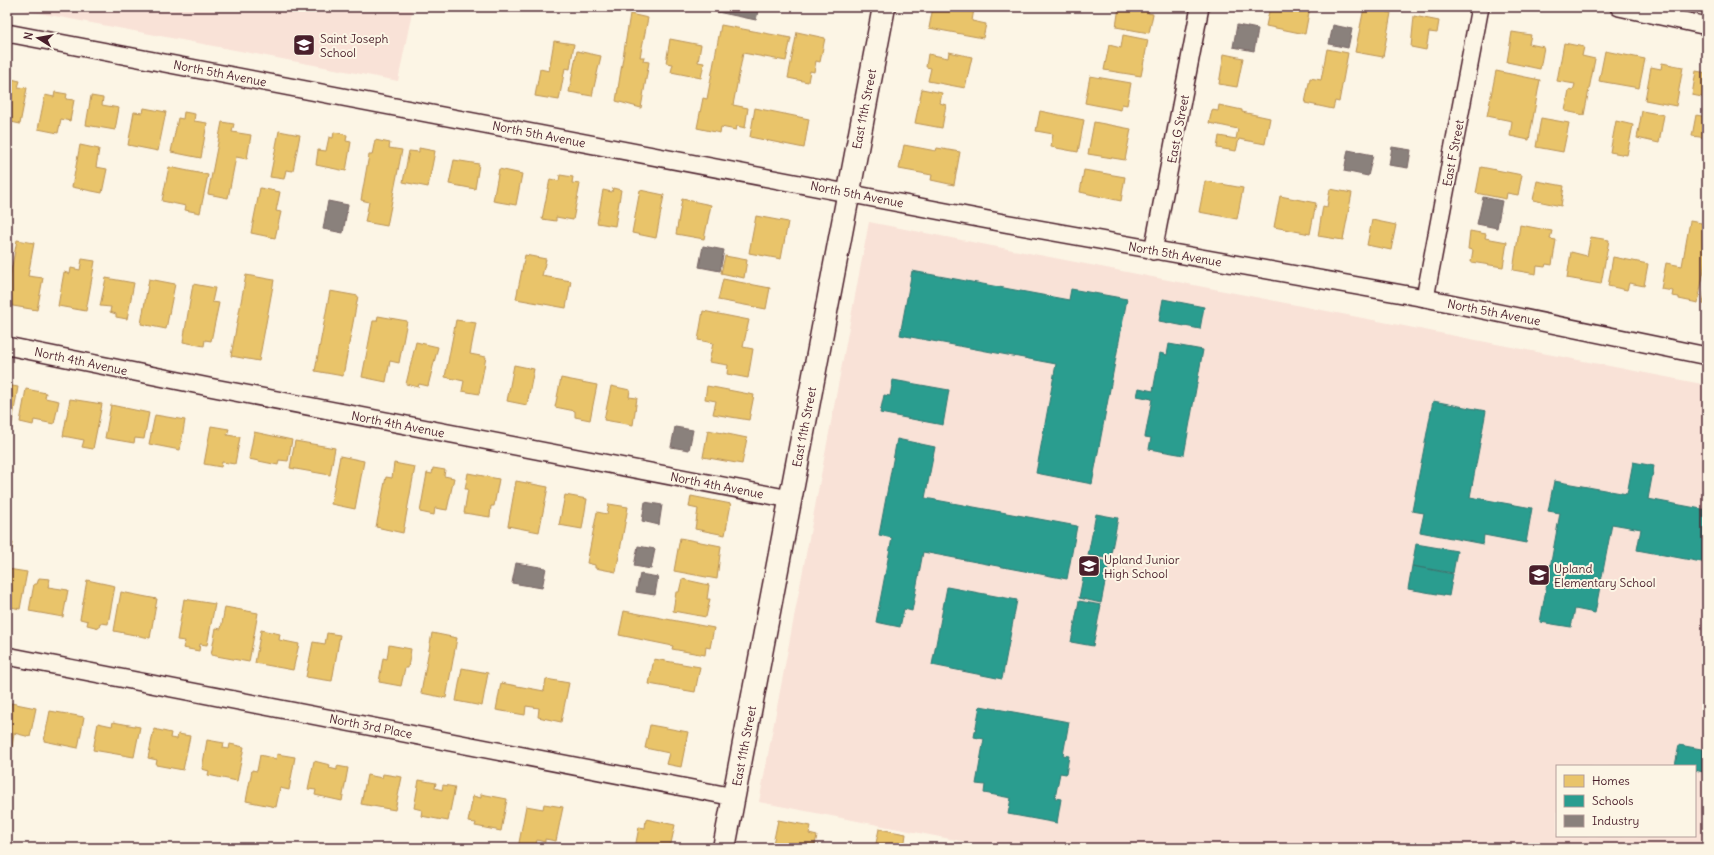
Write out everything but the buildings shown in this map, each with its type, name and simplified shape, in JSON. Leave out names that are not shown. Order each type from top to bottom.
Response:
[{"type":"street","name":"East 11th Street","points":[[724,848],[884,7]]},
{"type":"street","name":"East G Street","points":[[1153,250],[1200,7]]},
{"type":"street","name":"East F Street","points":[[1425,298],[1480,7]]},
{"type":"street","points":[[1619,7],[1707,26]]},
{"type":"street","name":"North 5th Avenue","points":[[7,32],[848,193],[1153,250],[1425,298],[1707,356]]},
{"type":"street","name":"North 4th Avenue","points":[[7,346],[209,387],[790,499]]},
{"type":"street","name":"North 3rd Place","points":[[7,656],[734,798]]},
{"type":"shaded area","name":"Saint Joseph School","points":[[7,7],[413,7],[398,81]]},
{"type":"shaded area","name":"Upland Junior High School","points":[[869,222],[1707,385],[1707,848],[997,848],[759,802]]},
{"type":"place","name":"Saint Joseph School","points":[[304,45]]},
{"type":"place","name":"Upland Junior High School","points":[[1089,566]]},
{"type":"place","name":"Upland Elementary School","points":[[1539,575]]}]
